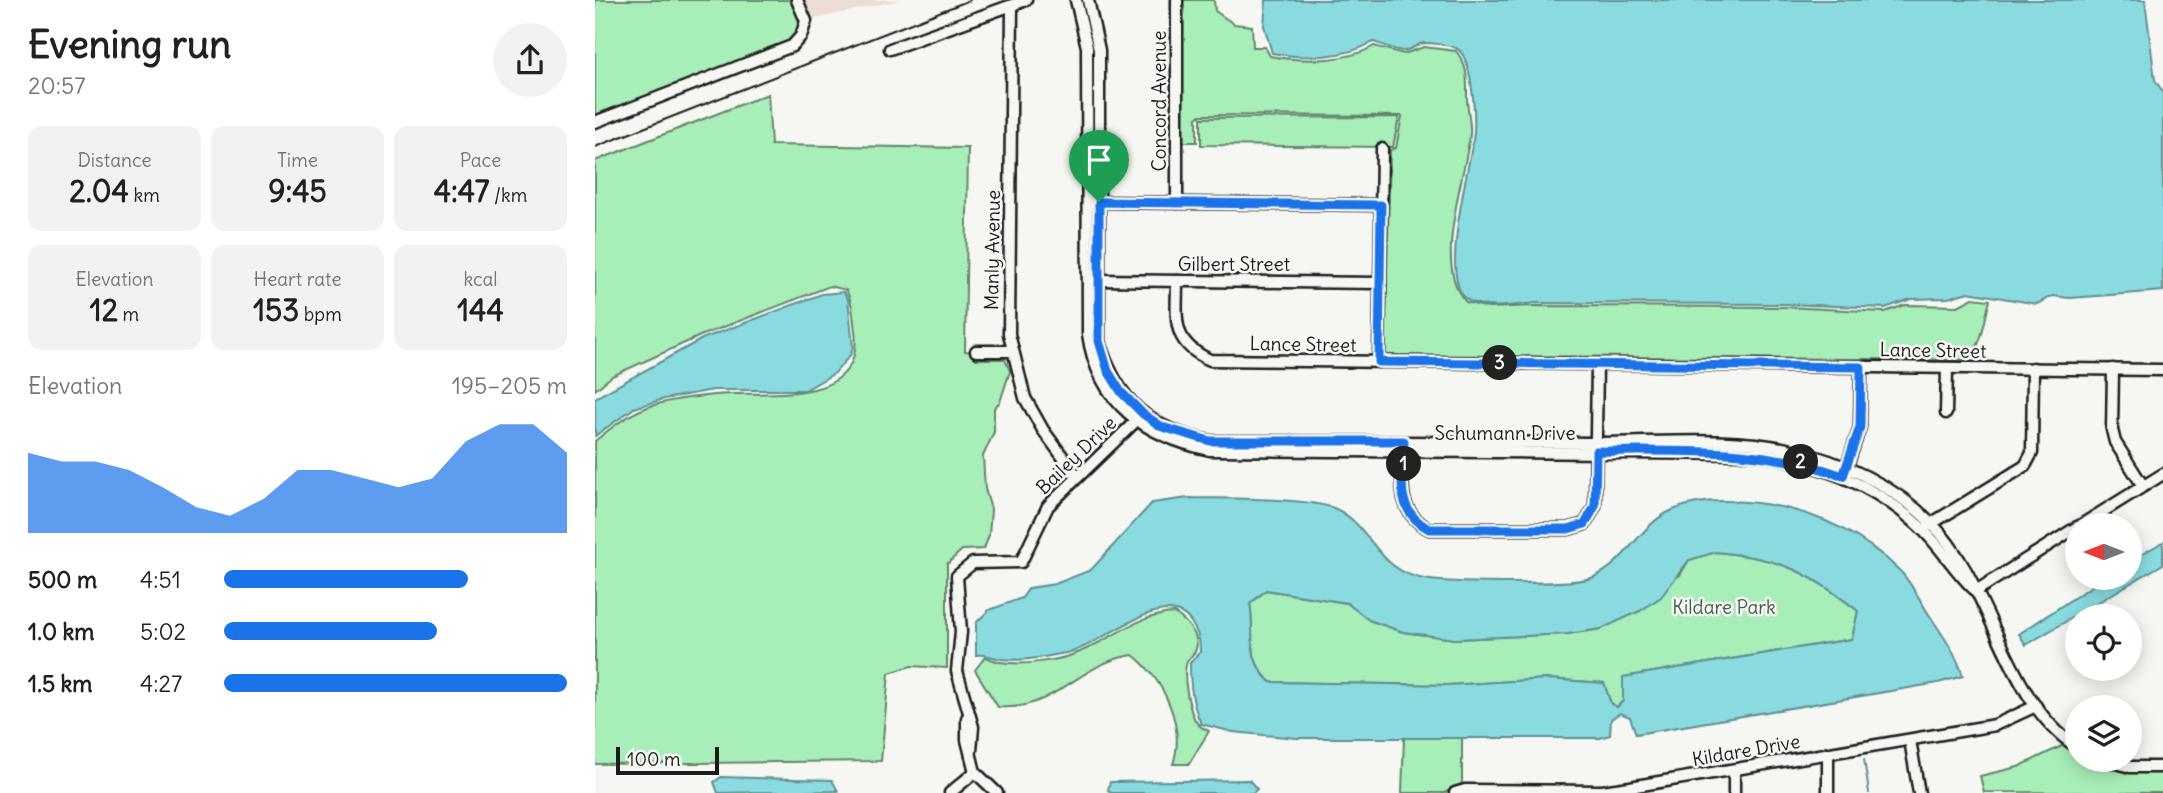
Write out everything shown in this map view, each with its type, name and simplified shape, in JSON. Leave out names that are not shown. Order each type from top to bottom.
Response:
[{"type":"street","points":[[595,122],[792,46],[801,36],[806,21],[797,0]]},
{"type":"street","points":[[890,49],[1026,0]]},
{"type":"street","name":"Schumann Drive","points":[[1076,0],[1087,51],[1087,202],[1099,341],[1108,371],[1121,392],[1140,418],[1163,437],[1210,450],[1757,444],[1845,471],[1889,489],[1932,523],[1967,570],[2036,706],[2065,740]]},
{"type":"street","name":"Schumann Drive","points":[[1088,0],[1099,50],[1099,202],[1092,280]]},
{"type":"street","name":"Concord Avenue","points":[[1177,0],[1177,203]]},
{"type":"street","name":"Manly Avenue","points":[[1012,6],[1009,334],[1025,398],[1042,430],[1077,476]]},
{"type":"street","points":[[1087,51],[1099,50]]},
{"type":"street","points":[[1087,125],[1099,125]]},
{"type":"street","points":[[1379,362],[1382,149]]},
{"type":"street","points":[[1087,202],[1381,205]]},
{"type":"street","name":"Gilbert Street","points":[[1092,280],[1380,283]]},
{"type":"street","name":"Lance Street","points":[[1177,281],[1177,328],[1190,351],[1210,360],[2163,370]]},
{"type":"street","points":[[976,351],[1012,351]]},
{"type":"street","points":[[1404,446],[1403,505],[1412,520],[1429,529],[1568,529],[1585,524],[1595,506],[1597,364]]},
{"type":"street","points":[[1845,471],[1860,427],[1861,367]]},
{"type":"street","points":[[1946,413],[1947,368]]},
{"type":"street","points":[[1922,529],[2025,466],[2032,453],[2033,368]]},
{"type":"street","points":[[2113,369],[2112,430],[2115,442],[2143,486]]},
{"type":"street","name":"Bailey Drive","points":[[975,772],[971,751],[974,739],[957,671],[961,632],[957,576],[973,564],[1021,562],[1048,506],[1140,418]]},
{"type":"street","name":"Schumann Drive","points":[[1845,471],[1922,529],[1976,591]]},
{"type":"street","points":[[2100,513],[2163,474]]},
{"type":"street","points":[[1976,591],[2065,535]]},
{"type":"street","name":"Kildare Drive","points":[[1455,793],[1465,790],[1630,790],[1996,725],[2036,706]]},
{"type":"street","points":[[1910,740],[1919,793]]},
{"type":"street","points":[[1828,754],[1828,793]]},
{"type":"street","points":[[2142,767],[2163,767]]},
{"type":"street","points":[[1734,770],[1734,793]]},
{"type":"street","points":[[950,793],[975,772],[997,793]]},
{"type":"shaded area","points":[[802,0],[900,0],[810,20]]},
{"type":"green space","points":[[595,0],[793,0],[802,21],[797,34],[789,43],[595,118]]},
{"type":"green space","points":[[1181,0],[1214,0],[1215,11],[1234,24],[1252,26],[1253,47],[1265,47],[1270,56],[1296,59],[1337,58],[1374,46],[1404,54],[1424,47],[1456,51],[1466,72],[1470,129],[1451,245],[1456,286],[1466,302],[1488,308],[1785,307],[1885,312],[1905,305],[1958,306],[1973,298],[1990,300],[1977,346],[1969,360],[1385,355],[1390,150],[1396,148],[1402,116],[1201,115],[1197,118],[1197,142],[1182,142]]},
{"type":"green space","points":[[768,94],[771,145],[968,148],[965,351],[971,352],[976,359],[1005,359],[1010,371],[1000,402],[994,408],[994,432],[983,456],[985,489],[991,509],[989,535],[984,549],[962,550],[947,564],[947,668],[911,666],[889,673],[881,761],[595,764],[595,441],[630,415],[664,403],[714,395],[794,392],[815,389],[833,382],[846,371],[854,354],[855,331],[846,290],[830,286],[700,336],[612,376],[595,390],[595,161]]},
{"type":"green space","points":[[1399,117],[1393,147],[1201,145],[1201,118]]},
{"type":"green space","name":"Kildare Park","points":[[1716,552],[1777,563],[1823,585],[1858,611],[1852,639],[1623,677],[1623,701],[1617,707],[1611,704],[1604,683],[1547,679],[1448,685],[1270,682],[1254,654],[1250,604],[1266,590],[1347,603],[1369,620],[1403,632],[1455,639],[1568,634],[1601,629],[1680,575],[1689,560]]},
{"type":"green space","points":[[1174,613],[1187,624],[1196,638],[1195,651],[1186,668],[1186,685],[1196,721],[1209,731],[1189,764],[1173,764],[1176,734],[1169,704],[1154,677],[1133,655],[1114,659],[1052,695],[1018,706],[998,707],[975,670],[985,657],[1000,662],[1019,663],[1062,658],[1149,618]]},
{"type":"green space","points":[[1404,738],[1462,738],[1462,784],[1444,793],[1402,793]]},
{"type":"green space","points":[[2065,744],[2065,772],[2163,772],[2163,793],[1984,792],[1980,776],[2018,767]]},
{"type":"water","points":[[1266,0],[2145,0],[2155,80],[2163,92],[2163,291],[2070,298],[2052,296],[2037,304],[1968,292],[1948,298],[1911,299],[1885,308],[1785,304],[1536,303],[1501,306],[1475,303],[1468,300],[1459,289],[1455,270],[1458,221],[1474,133],[1472,87],[1462,53],[1456,48],[1436,44],[1424,43],[1404,51],[1373,42],[1350,51],[1324,56],[1272,53],[1264,26]]},
{"type":"water","points":[[844,292],[848,299],[853,347],[851,354],[835,373],[805,390],[713,390],[664,399],[634,408],[595,436],[595,398],[702,339],[822,294]]},
{"type":"water","points":[[1188,498],[1307,502],[1324,505],[1349,517],[1387,560],[1412,576],[1444,581],[1515,583],[1564,582],[1594,577],[1616,562],[1661,516],[1691,504],[1737,501],[1789,509],[1849,532],[1901,572],[1949,645],[1963,676],[1938,683],[1636,734],[1630,717],[1620,713],[1611,719],[1610,735],[1600,738],[1297,738],[1233,732],[1201,724],[1194,702],[1190,671],[1190,663],[1200,652],[1199,640],[1191,622],[1180,612],[1165,610],[1150,613],[1071,652],[1019,660],[976,655],[976,623],[989,610],[1022,598],[1029,588],[1055,584],[1091,570],[1152,503]],"holes":[[[1716,552],[1758,558],[1792,569],[1840,597],[1858,611],[1852,639],[1623,677],[1623,701],[1617,707],[1611,704],[1604,683],[1547,679],[1448,685],[1270,682],[1254,654],[1250,604],[1266,590],[1347,603],[1369,620],[1403,632],[1455,639],[1568,634],[1601,629],[1640,611],[1661,597],[1689,560]]]},
{"type":"water","points":[[2163,542],[2163,564],[2142,576],[2142,554]]},
{"type":"water","points":[[2086,590],[2119,590],[2095,604],[2065,604],[2065,622],[2026,645],[2019,634]]},
{"type":"water","points":[[721,777],[832,780],[838,791],[718,793],[714,782]]},
{"type":"water","points":[[1249,780],[1257,789],[1253,793],[1111,793],[1108,790],[1110,782]]},
{"type":"waterway","points":[[1864,759],[1869,793]]},
{"type":"railway","points":[[595,147],[970,0]]},
{"type":"route","points":[[1099,202],[1381,205],[1379,362],[1861,367],[1860,427],[1850,459],[1843,476],[1814,465],[1758,454],[1596,451],[1595,506],[1585,524],[1568,529],[1429,529],[1412,520],[1403,505],[1404,441],[1210,441],[1162,427],[1143,414],[1121,392],[1108,371],[1099,341],[1099,202]]}]
